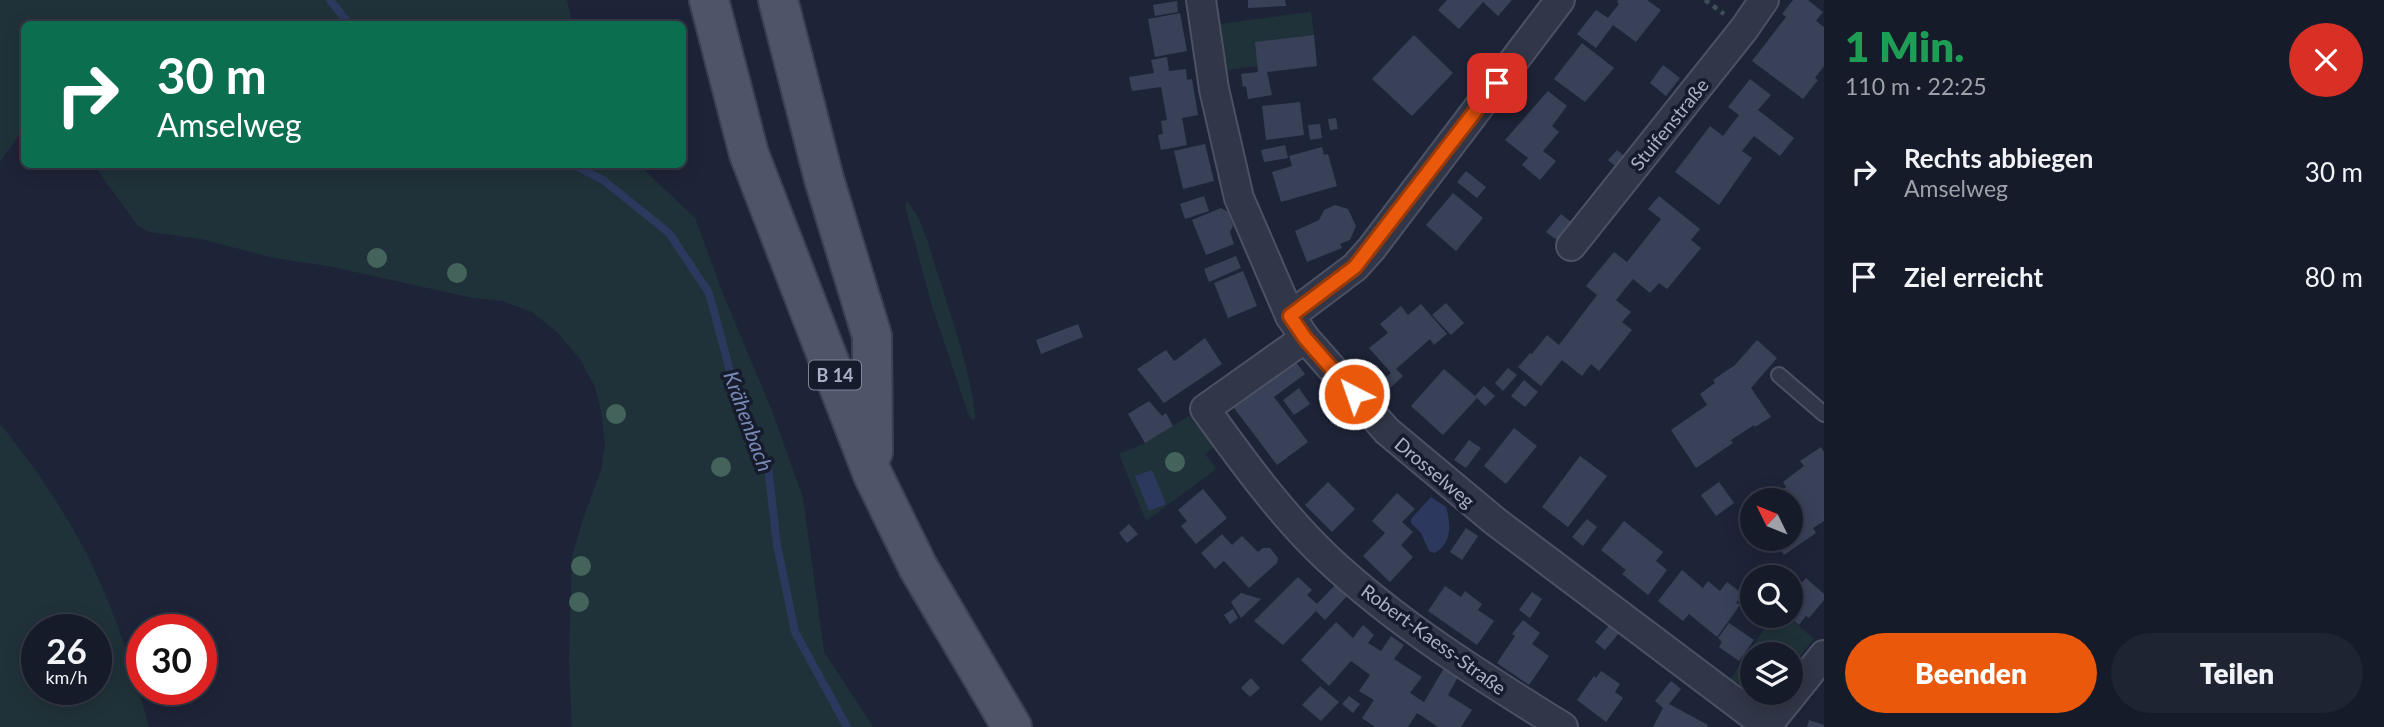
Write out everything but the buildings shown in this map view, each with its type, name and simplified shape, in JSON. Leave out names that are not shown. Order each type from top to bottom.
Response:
[{"type":"main road","name":"B 14","points":[[709,0],[749,154],[873,475],[918,566],[1012,727]]},
{"type":"main road","name":"B 14","points":[[778,0],[824,179],[872,337],[873,475]]},
{"type":"street","name":"Drosselweg","points":[[1201,0],[1214,89],[1239,198],[1298,327],[1387,431],[1496,522],[1766,727]]},
{"type":"street","name":"Robert-Kaess-Straße","points":[[1560,0],[1372,248],[1298,327],[1205,409],[1258,481],[1325,556],[1382,606],[1422,635],[1563,727]]},
{"type":"street","name":"Stuifenstraße","points":[[1571,246],[1744,29],[1764,0]]},
{"type":"street","points":[[1766,727],[1824,655]]},
{"type":"lane","points":[[1779,375],[1824,414]]},
{"type":"shaded area","points":[[0,0],[567,0],[571,21],[21,21],[21,132],[0,162]]},
{"type":"shaded area","points":[[1311,12],[1314,35],[1258,66],[1225,70],[1219,24]]},
{"type":"shaded area","points":[[96,168],[642,168],[695,218],[723,294],[772,411],[803,498],[824,652],[873,727],[572,727],[569,661],[572,557],[601,470],[605,444],[595,387],[580,359],[558,333],[532,312],[503,301],[473,298],[328,266],[274,258],[201,239],[150,232],[138,226]]},
{"type":"shaded area","points":[[907,201],[927,240],[956,331],[970,386],[975,418],[973,421],[932,306],[905,206]]},
{"type":"shaded area","points":[[1189,416],[1214,447],[1205,454],[1216,469],[1146,521],[1119,454],[1145,443]]},
{"type":"shaded area","points":[[0,424],[58,505],[95,572],[112,610],[126,649],[126,705],[143,705],[149,727],[0,727]]},
{"type":"shaded area","points":[[1765,628],[1801,628],[1814,639],[1803,652],[1803,642],[1755,642]]},
{"type":"shaded area","points":[[1740,665],[1740,689],[1729,681]]},
{"type":"water","points":[[1152,470],[1166,504],[1149,511],[1135,476]]},
{"type":"water","points":[[1431,497],[1446,507],[1449,520],[1449,533],[1445,544],[1435,553],[1429,551],[1421,533],[1411,523],[1411,519]]},
{"type":"waterway","name":"Krähenbach","points":[[330,0],[347,21]]},
{"type":"waterway","name":"Krähenbach","points":[[580,168],[603,180],[669,233],[709,293],[734,386],[768,467],[777,545],[795,632],[847,727]]},
{"type":"route","points":[[1354,394],[1305,338],[1290,316],[1355,267],[1372,248],[1497,83]]}]
